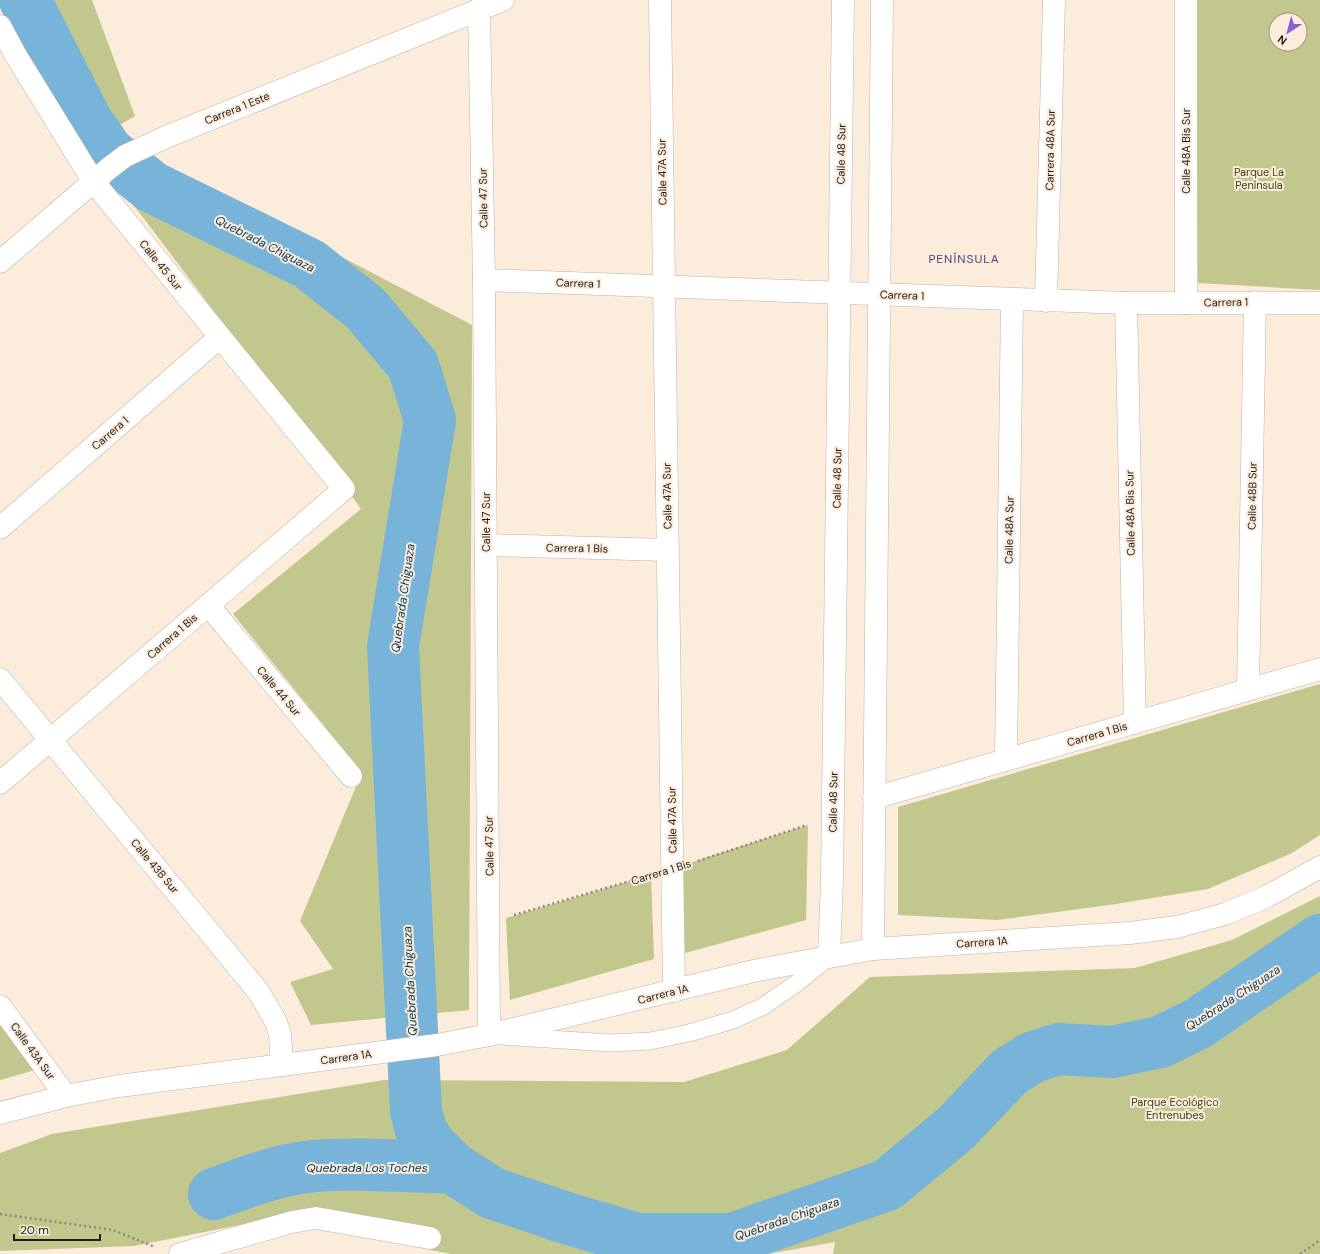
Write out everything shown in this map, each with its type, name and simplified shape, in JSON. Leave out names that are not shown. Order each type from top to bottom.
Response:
[{"type":"street","name":"Carrera 1 Este","points":[[0,262],[108,168],[173,134],[503,0]]},
{"type":"street","name":"Calle 47A Sur","points":[[660,0],[674,991]]},
{"type":"street","name":"Calle 48 Sur","points":[[829,956],[833,817],[843,0]]},
{"type":"street","points":[[873,949],[882,0]]},
{"type":"street","name":"Carrera 48A Sur","points":[[1046,301],[1054,0]]},
{"type":"street","name":"Calle 48A Bis Sur","points":[[1186,0],[1186,303]]},
{"type":"street","name":"Calle 47 Sur","points":[[479,10],[484,280],[489,1035]]},
{"type":"street","name":"Calle 45 Sur","points":[[0,26],[14,54],[108,168],[220,337],[344,489]]},
{"type":"street","name":"Carrera 1","points":[[484,280],[1046,301],[1126,303],[1320,303]]},
{"type":"street","name":"Calle 48A Sur","points":[[1006,760],[1012,299]]},
{"type":"street","name":"Calle 48B Sur","points":[[1248,690],[1255,302]]},
{"type":"street","name":"Calle 48A Bis Sur","points":[[1126,303],[1134,723]]},
{"type":"street","name":"Carrera 1","points":[[0,528],[220,337]]},
{"type":"street","name":"Carrera 1 Bis","points":[[0,783],[344,489]]},
{"type":"street","name":"Carrera 1 Bis","points":[[486,545],[668,550]]},
{"type":"street","name":"Calle 44 Sur","points":[[208,605],[351,776]]},
{"type":"street","name":"Carrera 1 Bis","points":[[874,798],[1320,669]]},
{"type":"street","name":"Calle 43B Sur","points":[[0,679],[258,991],[275,1020],[280,1034],[282,1065]]},
{"type":"street","name":"Carrera 1A","points":[[0,1113],[66,1096],[119,1086],[437,1045],[489,1035],[758,970],[873,949],[1130,933],[1178,927],[1225,914],[1266,897],[1320,867]]},
{"type":"street","name":"Calle 43A Sur","points":[[0,1006],[66,1096]]},
{"type":"street","points":[[170,1251],[292,1222],[316,1218],[430,1238]]},
{"type":"lane","points":[[489,1035],[610,1044],[650,1041],[689,1033],[733,1020],[762,1007],[797,983],[829,956]]},
{"type":"path","name":"Carrera 1 Bis","points":[[489,923],[672,868],[833,817]]},
{"type":"path","points":[[0,1214],[113,1230],[170,1251]]},
{"type":"path","points":[[1300,1254],[1320,1240]]},
{"type":"green space","points":[[2,0],[92,0],[135,116],[80,148]]},
{"type":"green space","name":"Parque La Península","points":[[1196,0],[1320,0],[1320,290],[1198,283]]},
{"type":"green space","points":[[158,161],[472,325],[469,1010],[311,1025],[290,982],[333,969],[300,921],[362,772],[233,614],[361,509],[322,454],[145,220],[118,186],[107,181]]},
{"type":"green space","points":[[1320,684],[1320,835],[1292,853],[1208,889],[1116,904],[997,920],[898,915],[898,807]]},
{"type":"green space","points":[[808,825],[806,920],[685,953],[683,865]]},
{"type":"green space","points":[[651,875],[654,959],[510,1000],[506,918]]},
{"type":"green space","name":"Parque Ecológico Entrenubes","points":[[1320,896],[1320,1254],[833,1254],[835,1242],[768,1254],[451,1254],[421,1248],[315,1210],[134,1246],[0,1251],[0,1153],[52,1134],[384,1080],[684,1082],[787,1050],[870,977],[1135,968],[1232,940]]},
{"type":"green space","points":[[0,1025],[35,1070],[0,1080]]},
{"type":"waterway","name":"Quebrada Chiguaza","points":[[25,0],[87,122],[108,152],[152,187],[309,264],[365,308],[413,365],[430,420],[393,646],[416,1111],[420,1127],[428,1143],[453,1168],[492,1193],[566,1218],[637,1239],[732,1239],[887,1185],[956,1128],[1009,1072],[1033,1057],[1059,1049],[1112,1052],[1160,1042],[1197,1024],[1320,940]]},
{"type":"waterway","name":"Quebrada Los Toches","points":[[214,1194],[276,1173],[314,1166],[366,1165],[453,1168]]},
{"type":"district","name":"PENÍNSULA","points":[[964,259]]}]
